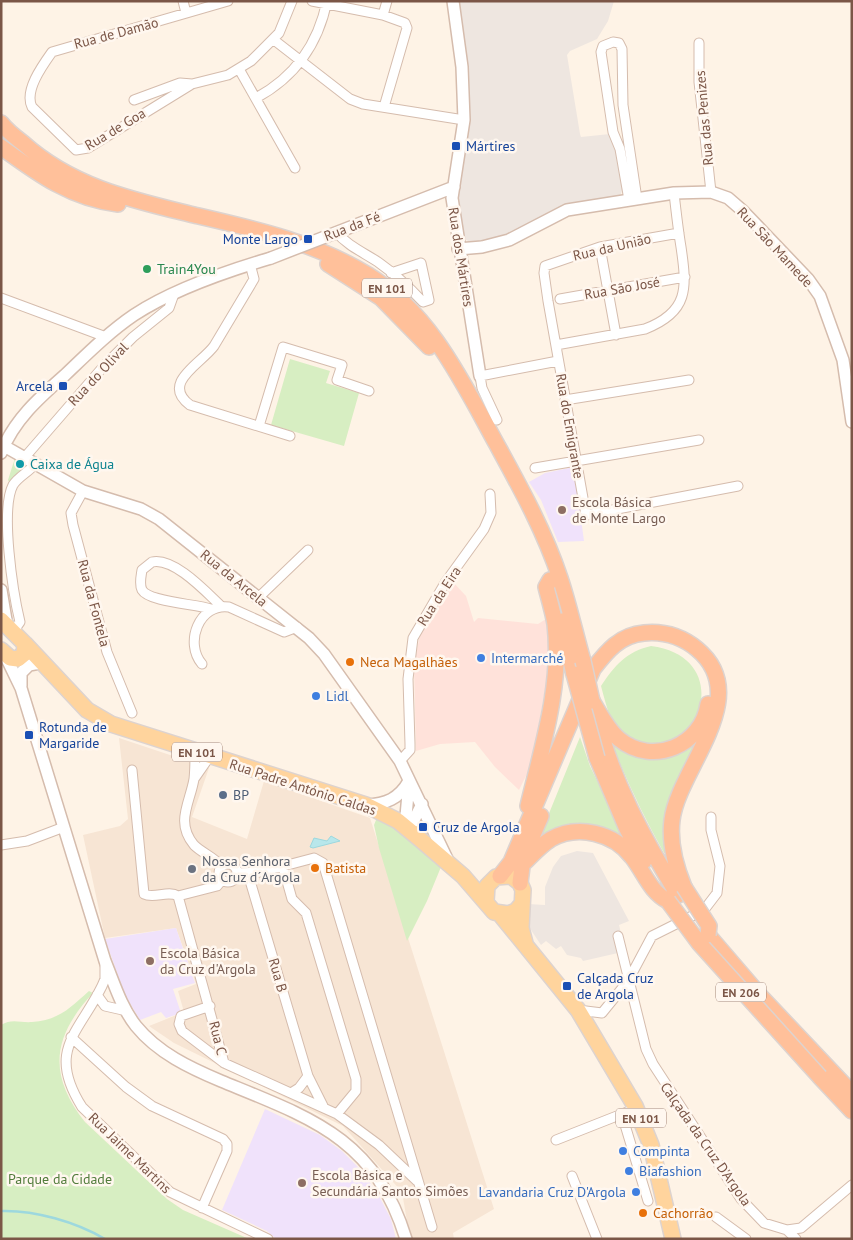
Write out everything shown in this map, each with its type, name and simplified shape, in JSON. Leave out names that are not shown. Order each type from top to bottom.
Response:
[{"type":"highway","name":"EN 101","points":[[1,122],[50,166],[90,185],[140,202],[262,231],[310,246],[369,275],[394,294],[418,318],[438,343],[462,382],[527,500],[560,578],[583,660],[592,701],[603,727]]},
{"type":"highway","name":"EN 101","points":[[1,134],[28,158],[48,172],[90,195],[118,204],[273,242],[334,268],[381,298],[418,333],[447,375],[492,451],[519,502],[550,580],[597,758]]},
{"type":"highway","points":[[1,147],[36,173],[72,192],[98,201],[118,204]]},
{"type":"highway","points":[[521,836],[551,701],[556,665],[555,623],[546,586],[550,580]]},
{"type":"highway","points":[[496,878],[511,862],[593,669],[606,651],[619,641],[635,634],[653,632],[670,634],[687,641],[701,652],[715,679],[718,694],[712,728],[677,798],[672,820],[672,843],[676,868],[677,894],[657,896],[641,869],[620,844],[591,832],[581,831],[553,838],[541,846],[523,865]]},
{"type":"highway","points":[[520,883],[523,858],[601,675],[613,659],[625,649],[640,643],[654,641],[682,648],[702,670],[707,682],[709,696],[707,711],[703,722],[694,736],[681,745],[651,752],[633,748],[603,727]]},
{"type":"highway","name":"EN 206","points":[[603,727],[610,761],[639,826],[677,894],[699,944],[852,1111]]},
{"type":"highway","name":"EN 206","points":[[597,758],[627,830],[677,894],[709,926],[708,935],[762,998],[852,1093]]},
{"type":"main road","points":[[7,626],[21,659]]},
{"type":"main road","name":"EN 101","points":[[2,651],[10,658],[21,659]]},
{"type":"main road","name":"Rua Padre António Caldas","points":[[21,659],[44,665],[87,710],[111,724],[366,805],[398,821],[405,827]]},
{"type":"main road","name":"EN 101","points":[[405,827],[463,876],[494,912],[500,914],[578,1010],[635,1106],[651,1145],[673,1239]]},
{"type":"main road","points":[[463,876],[496,878],[511,876],[520,883],[524,897],[521,928],[525,945]]},
{"type":"main road","points":[[486,901],[485,894],[496,878]]},
{"type":"main road","points":[[500,914],[508,914],[522,905]]},
{"type":"street","points":[[183,1],[186,14]]},
{"type":"street","name":"Rua de Damão","points":[[29,96],[46,60],[52,52],[58,49],[228,1]]},
{"type":"street","name":"Rua de Goa","points":[[134,100],[180,84],[213,80],[240,70],[274,40],[288,16],[292,1]]},
{"type":"street","points":[[312,1],[383,15],[401,21],[407,28],[384,107]]},
{"type":"street","points":[[383,15],[388,1]]},
{"type":"street","name":"Rua dos Mártires","points":[[453,1],[462,67],[464,120],[452,198],[458,248],[482,388],[497,420]]},
{"type":"street","points":[[256,98],[277,85],[302,62],[318,33],[327,3]]},
{"type":"street","points":[[274,40],[350,100],[363,104],[464,120]]},
{"type":"street","points":[[613,42],[619,44],[622,49],[623,105],[633,199],[620,149],[613,132],[601,52],[603,46],[613,42]]},
{"type":"street","name":"Rua das Penizes","points":[[699,44],[699,82],[711,192]]},
{"type":"street","points":[[240,70],[295,168]]},
{"type":"street","name":"Rua de Goa","points":[[29,96],[32,108],[68,145],[76,150],[82,150],[192,84]]},
{"type":"street","name":"Rua da Fé","points":[[2,448],[9,433],[26,411],[106,337],[134,314],[174,294],[454,187]]},
{"type":"street","name":"Rua São Mamede","points":[[458,248],[482,247],[509,240],[567,210],[674,193],[711,192],[728,198],[743,210],[808,279],[820,296],[843,360],[852,422]]},
{"type":"street","points":[[556,345],[645,329],[656,325],[676,310],[684,294],[685,278],[674,193]]},
{"type":"street","points":[[336,232],[346,244],[391,272],[423,302],[429,300],[421,263],[391,272]]},
{"type":"street","name":"Rua da União","points":[[546,266],[600,247],[679,233]]},
{"type":"street","points":[[600,247],[616,335]]},
{"type":"street","points":[[250,264],[254,279],[211,351],[183,377],[180,393],[184,401],[190,405],[290,436]]},
{"type":"street","name":"Rua do Emigrante","points":[[546,266],[544,273],[558,361],[586,515],[738,486]]},
{"type":"street","name":"Rua São José","points":[[560,299],[685,278]]},
{"type":"street","name":"Rua do Olival","points":[[7,626],[20,622],[15,601],[6,522],[7,504],[12,486],[63,411],[83,392],[102,367],[133,337],[169,308],[174,294]]},
{"type":"street","points":[[1,298],[106,337]]},
{"type":"street","points":[[259,426],[283,347],[342,365],[337,380],[369,391]]},
{"type":"street","points":[[480,376],[558,361]]},
{"type":"street","points":[[565,400],[689,380]]},
{"type":"street","points":[[535,468],[699,440]]},
{"type":"street","name":"Rua da Arcela","points":[[2,448],[30,461],[83,492],[141,509],[159,519],[297,627],[324,654],[400,761],[449,864]]},
{"type":"street","name":"Rua da Fontela","points":[[83,492],[71,513],[72,525],[107,652],[132,713]]},
{"type":"street","name":"Rua da Eira","points":[[400,761],[410,750],[408,679],[413,638],[445,583],[484,529],[491,513],[490,494]]},
{"type":"street","points":[[258,598],[308,550]]},
{"type":"street","points":[[211,609],[197,604],[167,601],[148,596],[142,591],[142,570],[152,562],[168,563],[203,589],[221,606]]},
{"type":"street","points":[[1,590],[7,626]]},
{"type":"street","points":[[202,664],[196,658],[193,643],[204,614],[211,609],[221,606],[229,607],[284,632],[297,627]]},
{"type":"street","points":[[2,651],[10,661],[21,688],[105,961],[122,1007],[147,1037],[181,1063],[302,1115],[352,1147],[384,1184],[398,1212],[406,1239]]},
{"type":"street","points":[[21,659],[21,688]]},
{"type":"street","points":[[202,754],[183,815],[184,830],[195,846],[216,860],[221,866]]},
{"type":"street","points":[[194,779],[202,754]]},
{"type":"street","points":[[132,770],[144,894],[148,896],[174,894],[178,896],[217,886],[222,880]]},
{"type":"street","points":[[366,805],[388,802],[397,797],[409,781]]},
{"type":"street","points":[[405,827],[409,781]]},
{"type":"street","points":[[405,827],[414,822],[422,804]]},
{"type":"street","points":[[578,1010],[602,1012],[628,981],[652,936],[704,910],[717,893],[720,866],[711,830],[711,817]]},
{"type":"street","points":[[1,845],[27,841],[64,827]]},
{"type":"street","points":[[238,873],[248,874],[314,858],[323,863],[432,1227]]},
{"type":"street","points":[[221,866],[228,864],[234,866],[238,873]]},
{"type":"street","points":[[221,866],[219,873],[222,880],[228,882],[235,879],[238,873]]},
{"type":"street","points":[[282,867],[292,899],[306,914],[356,1079],[356,1091],[337,1114]]},
{"type":"street","name":"Rua B","points":[[248,874],[308,1076],[323,1106]]},
{"type":"street","name":"Rua C","points":[[178,896],[210,1006],[224,1063],[323,1106],[337,1114],[379,1145],[417,1181]]},
{"type":"street","name":"Calçada da Cruz D'Argola","points":[[618,936],[646,1048],[662,1081],[741,1199],[764,1223],[787,1230]]},
{"type":"street","points":[[105,961],[105,979],[102,986],[115,986]]},
{"type":"street","name":"Rua Jaime Martins","points":[[102,986],[71,1037],[67,1053],[70,1081],[82,1107],[170,1192],[268,1239]]},
{"type":"street","points":[[97,995],[102,1004],[108,1007]]},
{"type":"street","points":[[210,1006],[181,1016],[178,1024],[182,1031],[224,1063]]},
{"type":"street","points":[[84,1016],[108,1007],[122,1007]]},
{"type":"street","points":[[71,1037],[139,1097],[165,1113],[223,1139],[227,1144],[227,1151],[202,1208]]},
{"type":"street","points":[[291,1093],[299,1088],[308,1076]]},
{"type":"street","points":[[556,1140],[622,1115],[635,1106]]},
{"type":"street","points":[[622,1115],[648,1201]]},
{"type":"street","points":[[572,1176],[596,1239]]},
{"type":"street","points":[[642,1184],[649,1187],[661,1186]]},
{"type":"street","points":[[787,1230],[800,1228],[852,1185]]},
{"type":"street","points":[[716,1217],[746,1239]]},
{"type":"street","points":[[787,1230],[796,1239]]},
{"type":"shaded area","points":[[456,1],[614,1],[608,21],[597,39],[570,51],[567,55],[581,137],[610,134],[617,151],[622,190],[620,197],[516,234],[475,244],[464,239],[455,206],[469,122]]},
{"type":"shaded area","name":"Escola Básica de Monte Largo","points":[[574,467],[584,541],[558,542],[541,500],[529,482],[545,473]]},
{"type":"shaded area","points":[[452,581],[466,596],[474,622],[478,618],[538,624],[546,619],[550,661],[530,775],[527,774],[519,790],[495,767],[475,742],[440,744],[416,751],[414,666],[420,634]]},
{"type":"shaded area","points":[[119,738],[209,768],[192,817],[247,839],[264,781],[370,818],[494,1209],[453,1233],[454,1239],[410,1239],[402,1192],[343,1126],[174,1043],[149,1026],[184,1012],[178,991],[196,984],[176,928],[105,938],[83,835],[120,826],[128,819]]},
{"type":"shaded area","points":[[577,851],[593,853],[629,921],[619,925],[622,937],[618,953],[583,961],[581,958],[567,955],[561,946],[556,949],[546,941],[541,945],[529,927],[528,904],[545,905],[545,887],[553,867],[561,856]]},
{"type":"shaded area","name":"Escola Básica da Cruz d'Argola","points":[[176,928],[195,983],[173,989],[181,1013],[166,1018],[161,1012],[140,1020],[125,995],[105,939]]},
{"type":"shaded area","name":"Escola Básica e Secundária Santos Simões","points":[[265,1109],[320,1135],[342,1151],[362,1171],[378,1194],[391,1219],[396,1239],[276,1239],[267,1231],[222,1210]]},
{"type":"green space","points":[[290,359],[330,371],[326,383],[359,393],[344,446],[271,425]]},
{"type":"green space","points":[[15,458],[30,467],[10,484],[8,480]]},
{"type":"green space","points":[[651,646],[679,655],[695,670],[701,689],[699,709],[690,727],[675,740],[656,745],[634,739],[618,728],[611,719],[601,686],[622,660],[635,652]]},
{"type":"green space","points":[[607,731],[639,755],[697,736],[701,743],[669,853],[664,853],[648,823],[626,778]]},
{"type":"green space","points":[[580,737],[590,766],[627,843],[606,830],[537,843]]},
{"type":"green space","points":[[378,815],[443,862],[427,901],[407,941],[379,848],[374,825]]},
{"type":"green space","name":"Parque da Cidade","points":[[89,991],[93,993],[70,1025],[63,1040],[60,1056],[60,1071],[65,1088],[73,1104],[85,1122],[167,1199],[183,1210],[249,1239],[1,1239],[1,1025],[12,1021],[32,1022],[50,1019],[70,1008]]},
{"type":"water","points":[[331,836],[340,841],[313,848],[310,847],[314,838],[327,841]]},
{"type":"waterway","points":[[1,1211],[14,1211],[55,1218],[81,1227],[105,1239]]},
{"type":"place","name":"Mártires","points":[[456,146]]},
{"type":"place","name":"Monte Largo","points":[[308,239]]},
{"type":"place","name":"Train4You","points":[[147,269]]},
{"type":"place","name":"Arcela","points":[[63,386]]},
{"type":"place","name":"Caixa de Água","points":[[20,464]]},
{"type":"place","name":"Escola Básica de Monte Largo","points":[[562,510]]},
{"type":"place","name":"Intermarché","points":[[481,658]]},
{"type":"place","name":"Neca Magalhães","points":[[350,662]]},
{"type":"place","name":"Lidl","points":[[316,696]]},
{"type":"place","name":"Rotunda de Margaride","points":[[29,735]]},
{"type":"place","name":"BP","points":[[223,795]]},
{"type":"place","name":"Cruz de Argola","points":[[423,827]]},
{"type":"place","name":"Batista","points":[[315,868]]},
{"type":"place","name":"Nossa Senhora da Cruz d´Argola","points":[[192,869]]},
{"type":"place","name":"Escola Básica da Cruz d'Argola","points":[[150,961]]},
{"type":"place","name":"Calçada Cruz de Argola","points":[[567,986]]},
{"type":"place","name":"Compinta","points":[[623,1151]]},
{"type":"place","name":"Biafashion","points":[[629,1171]]},
{"type":"place","name":"Escola Básica e Secundária Santos Simões","points":[[302,1183]]},
{"type":"place","name":"Lavandaria Cruz D'Argola","points":[[636,1192]]},
{"type":"place","name":"Cachorrão","points":[[643,1213]]}]
